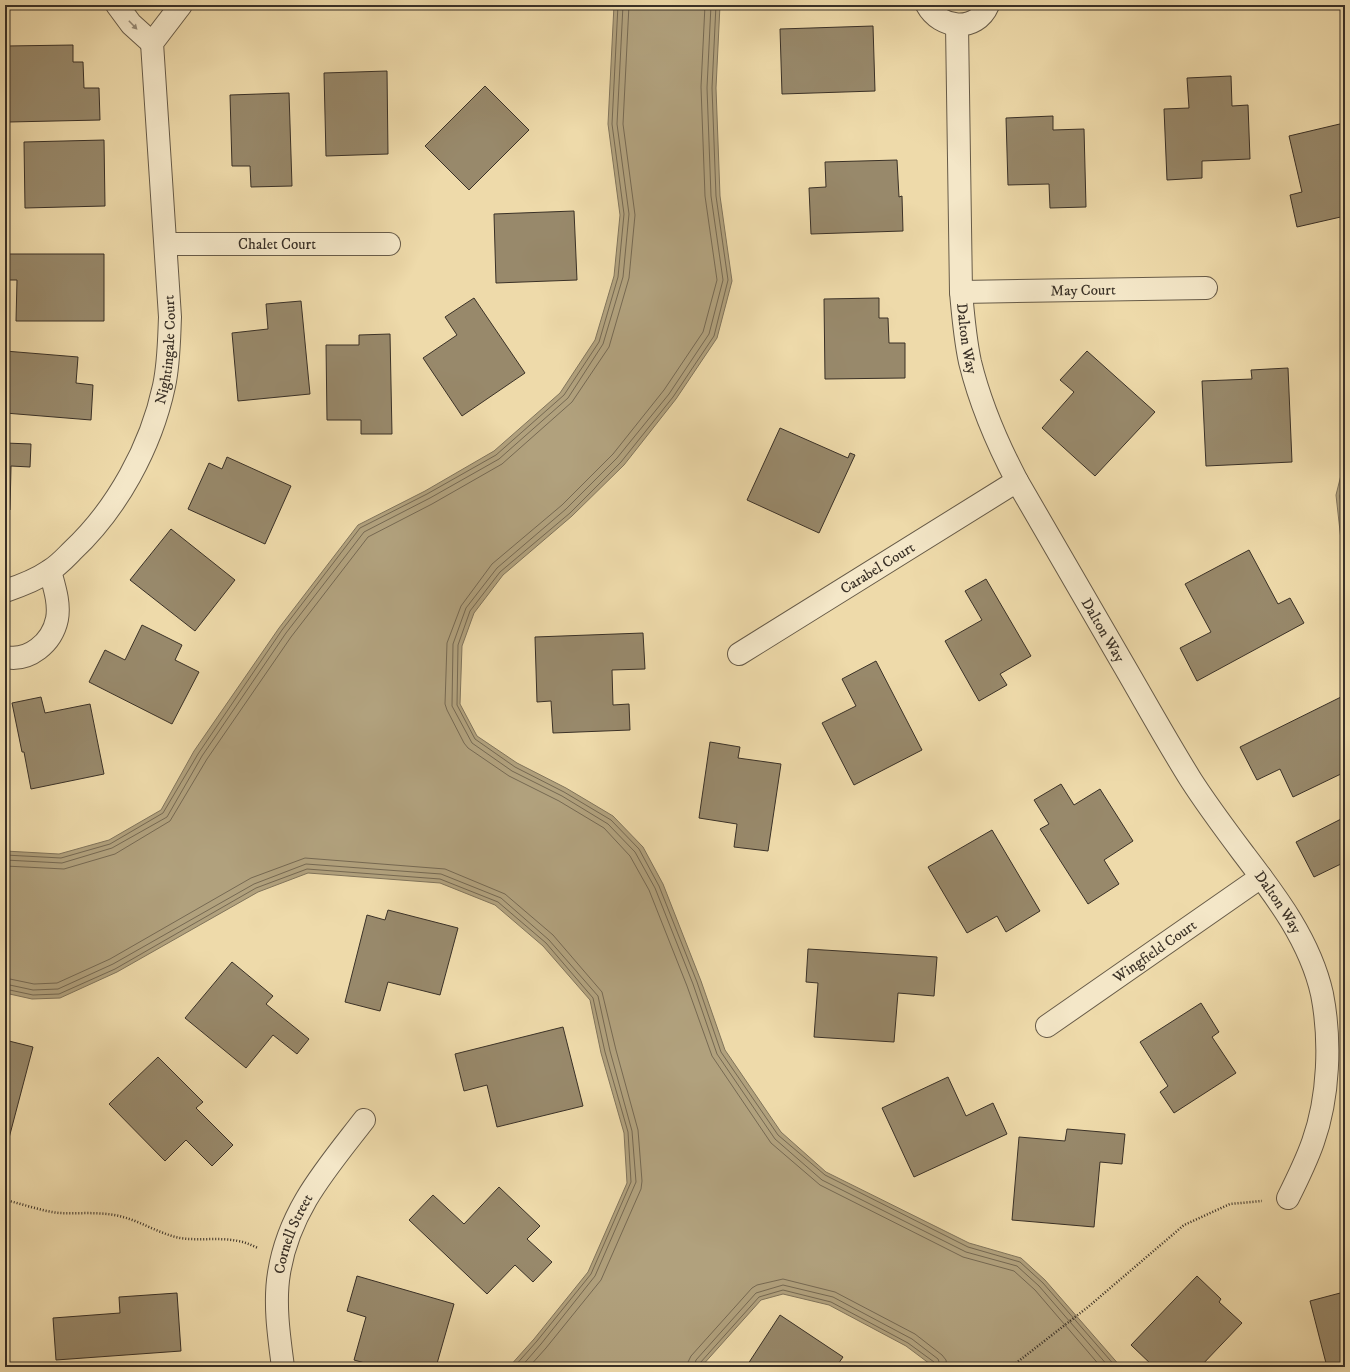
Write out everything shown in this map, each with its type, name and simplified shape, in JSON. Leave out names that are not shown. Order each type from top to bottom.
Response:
[{"type":"street","points":[[117,5],[131,24],[152,43],[181,5]]},
{"type":"street","points":[[927,5],[931,12],[940,20],[957,25],[973,22],[985,11],[988,5]]},
{"type":"street","name":"Dalton Way","points":[[957,25],[961,292],[970,360],[978,391],[1002,453],[1017,481],[1163,734],[1218,820],[1261,877],[1289,919],[1310,957],[1322,993],[1326,1030],[1327,1068],[1323,1108],[1313,1142],[1302,1170],[1288,1198]]},
{"type":"street","name":"Nightingale Court","points":[[5,591],[50,571],[64,560],[103,519],[135,464],[148,438],[158,409],[164,386],[169,351],[170,317],[152,43]]},
{"type":"street","name":"Chalet Court","points":[[166,244],[388,244]]},
{"type":"street","name":"May Court","points":[[961,292],[1206,288]]},
{"type":"street","name":"Carabel Court","points":[[739,654],[1017,481]]},
{"type":"street","points":[[5,657],[12,658],[27,656],[40,648],[51,636],[57,620],[57,603],[50,571]]},
{"type":"street","name":"Wingfield Court","points":[[1047,1026],[1261,877]]},
{"type":"street","name":"Cornell Street","points":[[283,1367],[277,1302],[278,1273],[286,1241],[299,1209],[312,1189],[364,1120]]},
{"type":"path","points":[[1011,1367],[1088,1307],[1184,1225],[1230,1204],[1288,1198]]},
{"type":"path","points":[[5,1200],[48,1212],[87,1212],[121,1216],[168,1235],[181,1238],[239,1241],[282,1260]]},
{"type":"water","points":[[614,5],[720,5],[716,88],[720,196],[732,281],[717,338],[676,399],[624,465],[572,516],[503,575],[474,613],[462,646],[460,704],[477,736],[517,763],[566,788],[613,816],[643,847],[663,884],[701,981],[725,1050],[781,1132],[826,1172],[969,1243],[1021,1258],[1045,1280],[1121,1367],[934,1367],[906,1346],[829,1305],[783,1294],[761,1300],[701,1367],[509,1367],[534,1339],[588,1272],[627,1183],[624,1133],[601,1053],[590,1000],[543,946],[495,905],[440,883],[308,873],[258,892],[117,972],[60,998],[32,999],[5,993],[5,851],[59,854],[109,840],[161,810],[194,751],[279,628],[358,525],[425,491],[494,451],[560,393],[595,340],[614,276],[620,215],[608,124]]},
{"type":"water","points":[[1345,459],[1345,562],[1343,558],[1336,495]]},
{"type":"building","points":[[873,26],[875,91],[782,94],[780,29]]},
{"type":"building","points":[[73,45],[73,62],[83,62],[84,88],[99,88],[100,120],[9,122],[7,46]]},
{"type":"building","points":[[387,71],[388,154],[326,156],[324,73]]},
{"type":"building","points":[[1231,76],[1232,106],[1248,105],[1250,159],[1202,161],[1202,178],[1167,180],[1164,109],[1189,108],[1187,78]]},
{"type":"building","points":[[485,86],[529,130],[469,190],[425,146]]},
{"type":"building","points":[[289,93],[292,186],[251,187],[250,166],[232,166],[230,95]]},
{"type":"building","points":[[1053,116],[1053,130],[1084,129],[1086,207],[1050,208],[1049,184],[1008,185],[1006,118]]},
{"type":"building","points":[[1344,123],[1345,216],[1297,227],[1290,195],[1302,192],[1289,136]]},
{"type":"building","points":[[104,140],[105,206],[25,208],[24,142]]},
{"type":"building","points":[[897,160],[899,197],[902,196],[903,231],[811,234],[809,188],[826,187],[825,162]]},
{"type":"building","points":[[574,211],[577,280],[496,283],[494,214]]},
{"type":"building","points":[[5,254],[104,254],[104,321],[16,321],[17,280],[5,280]]},
{"type":"building","points":[[474,298],[525,373],[462,416],[423,358],[457,335],[445,317]]},
{"type":"building","points":[[879,298],[879,318],[888,318],[889,343],[905,343],[905,378],[825,379],[824,299]]},
{"type":"building","points":[[301,301],[310,394],[238,401],[232,333],[268,329],[266,304]]},
{"type":"building","points":[[390,334],[392,434],[361,434],[361,420],[327,420],[326,345],[359,345],[359,335]]},
{"type":"building","points":[[5,351],[78,357],[76,383],[93,385],[91,420],[5,413]]},
{"type":"building","points":[[1087,351],[1155,412],[1095,476],[1042,428],[1074,392],[1060,380]]},
{"type":"building","points":[[1288,368],[1292,462],[1206,466],[1202,381],[1252,379],[1251,370]]},
{"type":"building","points":[[780,428],[848,458],[850,453],[855,455],[819,533],[747,500]]},
{"type":"building","points":[[5,443],[31,444],[30,467],[11,466],[10,510],[5,510]]},
{"type":"building","points":[[227,457],[291,486],[265,544],[188,509],[209,463],[222,469]]},
{"type":"building","points":[[171,529],[235,580],[195,631],[130,580]]},
{"type":"building","points":[[1249,550],[1278,604],[1290,598],[1304,623],[1197,681],[1180,648],[1211,632],[1185,584]]},
{"type":"building","points":[[986,579],[1031,656],[1000,674],[1007,685],[979,701],[945,641],[982,620],[965,591]]},
{"type":"building","points":[[142,625],[182,645],[175,660],[199,672],[172,724],[89,682],[105,650],[125,660]]},
{"type":"building","points":[[643,633],[645,669],[612,670],[613,705],[629,704],[630,730],[553,733],[551,701],[537,702],[535,637]]},
{"type":"building","points":[[876,661],[922,750],[854,785],[822,723],[856,706],[842,679]]},
{"type":"building","points":[[1343,696],[1345,700],[1345,772],[1293,797],[1280,769],[1257,780],[1240,747]]},
{"type":"building","points":[[41,697],[45,713],[90,704],[104,774],[31,789],[12,703]]},
{"type":"building","points":[[710,742],[740,747],[738,758],[781,764],[768,851],[734,847],[737,824],[699,818]]},
{"type":"building","points":[[1061,784],[1074,805],[1100,789],[1133,841],[1104,860],[1119,884],[1088,904],[1040,829],[1049,824],[1034,800]]},
{"type":"building","points":[[1345,817],[1345,862],[1314,877],[1296,842]]},
{"type":"building","points":[[992,830],[1040,911],[1006,932],[997,916],[967,933],[928,867]]},
{"type":"building","points":[[388,910],[458,928],[440,995],[388,982],[380,1011],[345,1002],[367,915],[385,920]]},
{"type":"building","points":[[808,949],[937,957],[934,996],[898,993],[894,1042],[814,1037],[818,983],[806,982]]},
{"type":"building","points":[[232,962],[273,996],[266,1004],[309,1039],[297,1054],[273,1035],[246,1068],[185,1018]]},
{"type":"building","points":[[1201,1003],[1219,1032],[1212,1037],[1236,1073],[1174,1113],[1160,1092],[1168,1086],[1140,1042]]},
{"type":"building","points":[[563,1027],[583,1106],[497,1127],[487,1085],[464,1091],[455,1054]]},
{"type":"building","points":[[5,1040],[33,1047],[9,1138],[5,1137]]},
{"type":"building","points":[[158,1057],[203,1102],[196,1108],[233,1145],[212,1166],[186,1140],[165,1161],[109,1104]]},
{"type":"building","points":[[948,1077],[966,1116],[993,1103],[1007,1134],[914,1177],[882,1108]]},
{"type":"building","points":[[1067,1129],[1125,1134],[1122,1164],[1100,1162],[1094,1227],[1012,1220],[1019,1137],[1065,1141]]},
{"type":"building","points":[[499,1187],[540,1226],[527,1239],[552,1262],[533,1282],[515,1265],[487,1294],[409,1220],[433,1195],[464,1224]]},
{"type":"building","points":[[357,1276],[454,1304],[436,1367],[379,1367],[354,1360],[366,1317],[347,1311]]},
{"type":"building","points":[[1197,1276],[1221,1299],[1219,1302],[1242,1323],[1200,1367],[1154,1367],[1131,1345]]},
{"type":"building","points":[[1344,1292],[1345,1367],[1327,1367],[1310,1301]]},
{"type":"building","points":[[177,1293],[181,1351],[56,1360],[53,1318],[120,1313],[119,1297]]},
{"type":"building","points":[[780,1315],[843,1357],[836,1367],[746,1367]]}]
